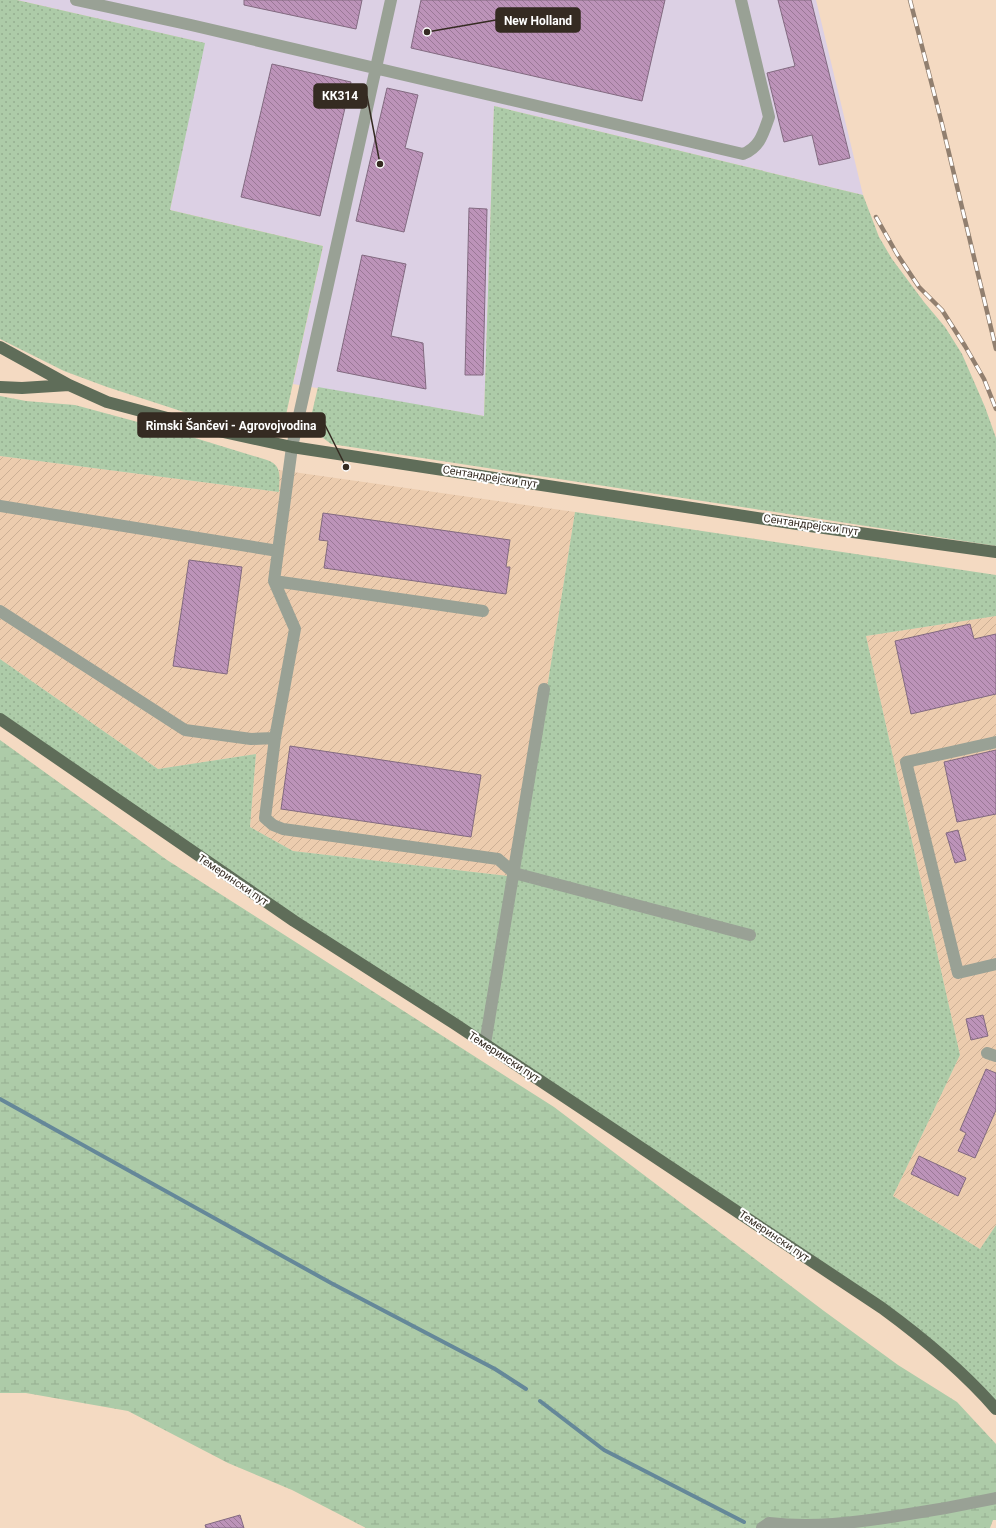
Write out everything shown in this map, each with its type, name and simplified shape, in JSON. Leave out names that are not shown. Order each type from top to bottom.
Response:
[{"type":"main road","name":"Сентандрејски пут","points":[[0,347],[69,385],[119,405],[205,428],[292,447],[810,526],[996,552]]},
{"type":"main road","points":[[0,387],[22,388],[69,385]]},
{"type":"main road","name":"Темерински пут","points":[[0,719],[294,921],[485,1044],[882,1308],[934,1348],[976,1387],[996,1409]]},
{"type":"street","points":[[76,0],[199,27],[742,154],[752,150],[763,135],[769,117],[741,0]]},
{"type":"street","points":[[390,0],[292,447],[274,581],[295,629],[275,738],[265,818],[272,825],[283,829],[498,859],[514,872],[750,935]]},
{"type":"street","points":[[0,506],[278,551]]},
{"type":"street","points":[[274,581],[483,611]]},
{"type":"street","points":[[0,611],[185,730],[251,739],[275,738]]},
{"type":"street","points":[[485,1044],[544,689]]},
{"type":"street","points":[[996,742],[906,762],[958,973],[996,964]]},
{"type":"street","points":[[762,1528],[769,1523],[785,1525],[847,1524],[953,1508],[996,1498]]},
{"type":"shaded area","points":[[17,0],[816,0],[863,195],[494,106],[484,416],[293,384],[323,246],[170,210],[204,43]]},
{"type":"shaded area","points":[[0,456],[279,492],[279,470],[575,512],[517,877],[293,851],[250,827],[256,754],[158,769],[0,659]]},
{"type":"shaded area","points":[[996,616],[996,1225],[980,1249],[893,1196],[960,1055],[866,636]]},
{"type":"green space","points":[[0,0],[17,0],[205,43],[170,210],[323,246],[284,424],[268,432],[233,428],[107,387],[64,371],[0,339]]},
{"type":"green space","points":[[494,106],[863,195],[879,237],[892,259],[945,327],[962,354],[985,407],[996,438],[996,546],[331,444],[314,431],[311,417],[318,387],[484,416]]},
{"type":"green space","points":[[0,396],[26,401],[75,405],[182,434],[267,460],[276,465],[278,469],[279,492],[0,456]]},
{"type":"green space","points":[[575,512],[996,575],[996,616],[866,636],[960,1055],[893,1196],[980,1249],[996,1225],[996,1412],[977,1390],[882,1309],[0,718],[0,659],[158,769],[256,754],[250,827],[293,851],[517,877]]},
{"type":"green space","points":[[0,740],[167,860],[554,1107],[824,1311],[898,1365],[957,1402],[996,1444],[996,1520],[993,1520],[990,1528],[366,1528],[292,1490],[228,1463],[128,1411],[26,1393],[0,1393]]},
{"type":"building","points":[[244,0],[362,0],[356,29],[244,5]]},
{"type":"building","points":[[421,0],[665,0],[642,101],[411,48]]},
{"type":"building","points":[[778,0],[811,0],[850,158],[819,165],[812,135],[784,142],[767,73],[795,66]]},
{"type":"building","points":[[272,64],[351,82],[320,216],[241,197]]},
{"type":"building","points":[[387,88],[418,95],[405,148],[423,153],[404,232],[356,221]]},
{"type":"building","points":[[469,208],[487,209],[483,375],[465,375]]},
{"type":"building","points":[[362,255],[406,264],[391,336],[423,343],[426,389],[337,371]]},
{"type":"building","points":[[323,513],[510,540],[506,567],[510,567],[506,594],[324,568],[328,541],[319,540]]},
{"type":"building","points":[[189,560],[242,567],[227,674],[173,666]]},
{"type":"building","points":[[970,624],[974,639],[996,634],[996,694],[911,714],[895,641]]},
{"type":"building","points":[[290,746],[481,775],[471,837],[281,809]]},
{"type":"building","points":[[996,750],[996,814],[957,822],[944,762]]},
{"type":"building","points":[[958,830],[966,860],[955,863],[946,833]]},
{"type":"building","points":[[983,1015],[988,1036],[971,1040],[966,1019]]},
{"type":"building","points":[[986,1069],[996,1073],[996,1110],[975,1158],[958,1151],[966,1133],[960,1130]]},
{"type":"building","points":[[919,1156],[966,1178],[958,1196],[911,1174]]},
{"type":"building","points":[[240,1515],[244,1528],[206,1528],[205,1525]]},
{"type":"waterway","points":[[0,1099],[331,1283],[495,1369],[526,1389]]},
{"type":"waterway","points":[[540,1401],[604,1450],[744,1522]]},
{"type":"railway","points":[[910,0],[942,124],[996,349]]},
{"type":"railway","points":[[876,217],[897,254],[919,287],[942,310],[965,346],[984,379],[996,409]]},
{"type":"place","name":"New Holland","points":[[427,32]]},
{"type":"place","name":"КК314","points":[[380,164]]},
{"type":"place","name":"Rimski Šančevi - Agrovojvodina","points":[[346,467]]}]
